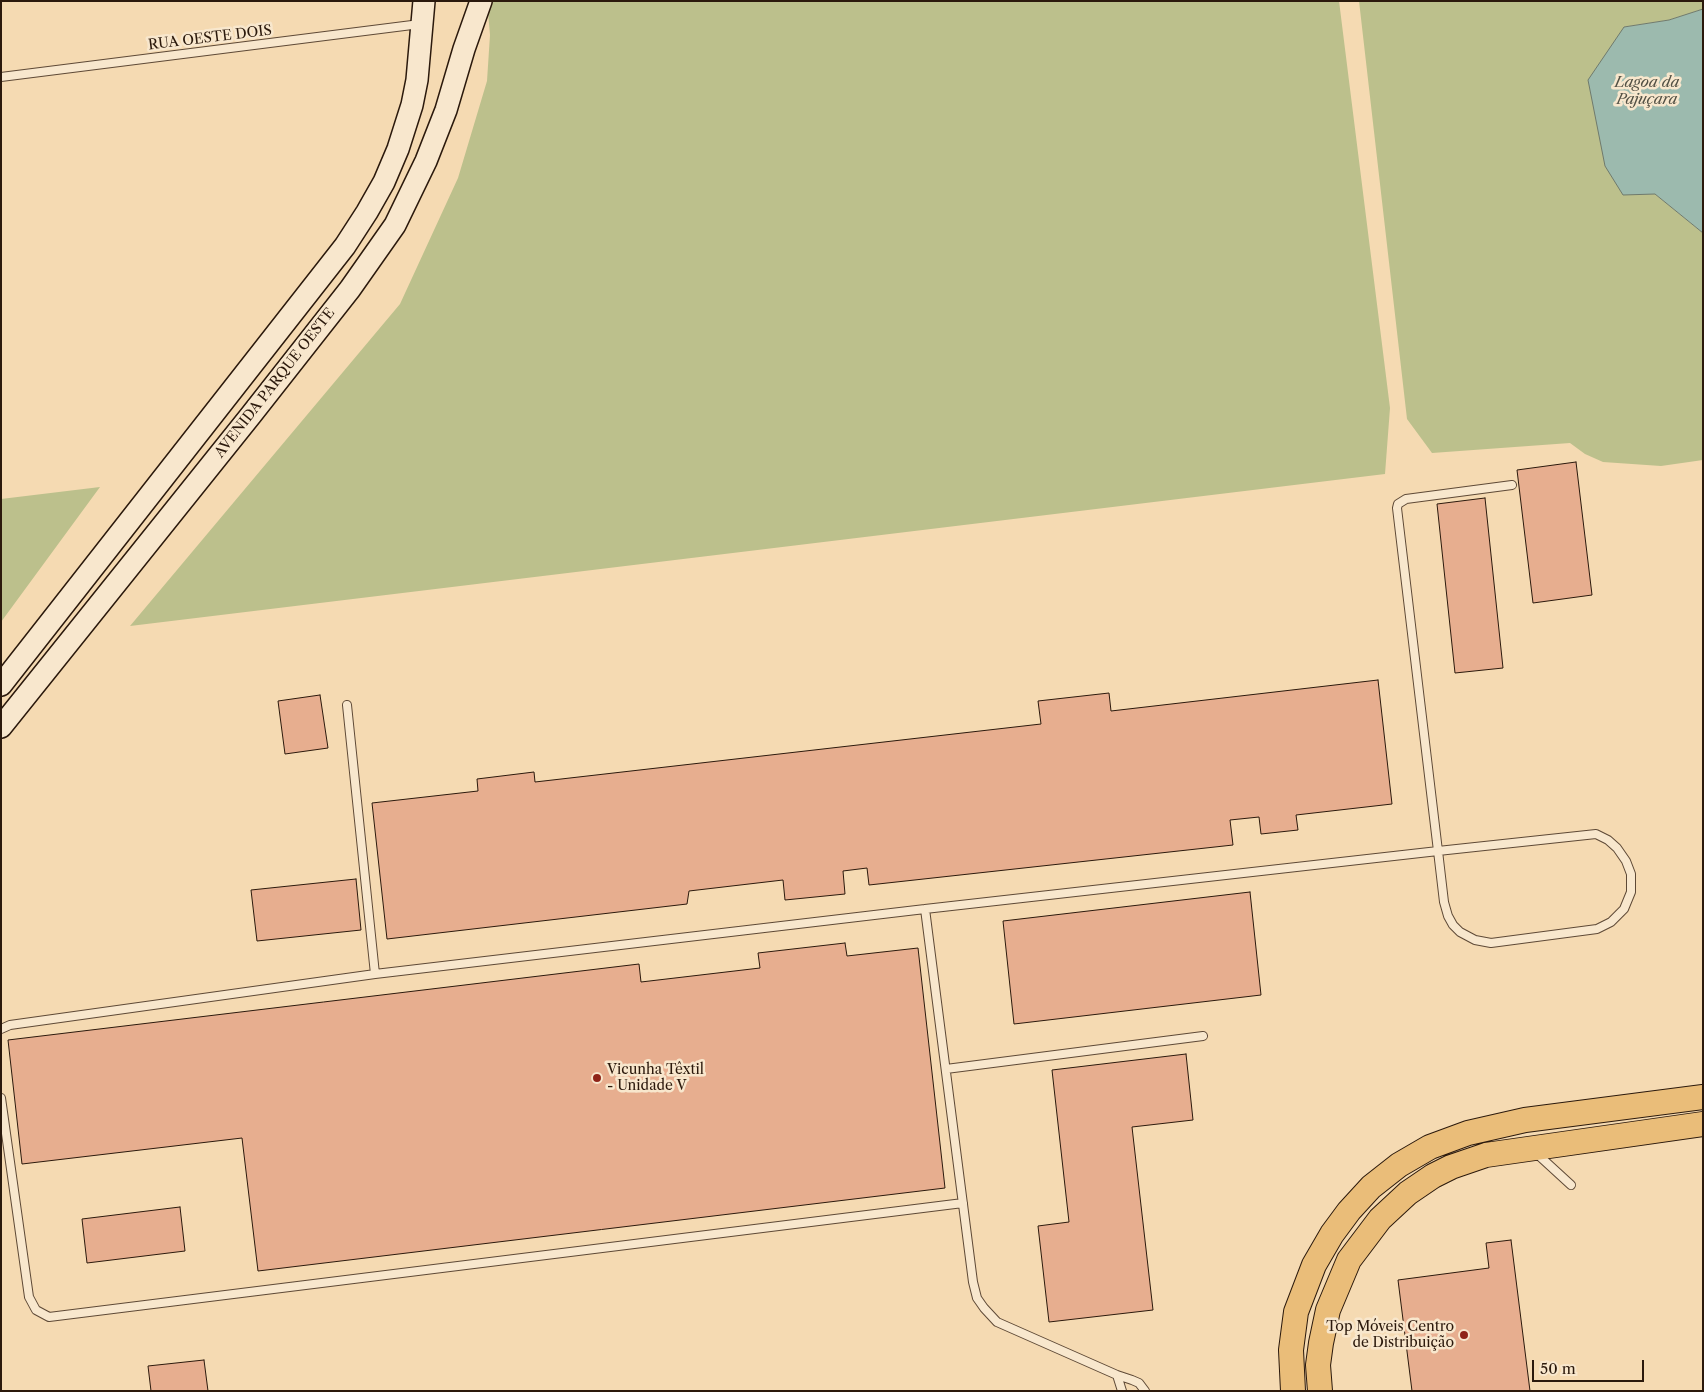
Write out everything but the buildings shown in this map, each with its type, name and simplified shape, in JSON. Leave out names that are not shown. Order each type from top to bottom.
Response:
[{"type":"main road","points":[[1294,1391],[1291,1350],[1296,1312],[1314,1265],[1332,1234],[1349,1211],[1371,1187],[1399,1165],[1430,1147],[1468,1133],[1525,1120],[1703,1097]]},
{"type":"main road","points":[[1320,1391],[1318,1365],[1328,1310],[1349,1260],[1380,1218],[1408,1193],[1433,1176],[1451,1167],[1486,1155],[1703,1124]]},
{"type":"street","points":[[1,685],[333,262],[366,212],[384,182],[405,131],[417,80],[424,1]]},
{"type":"street","name":"AVENIDA PARQUE OESTE","points":[[1,727],[350,289],[395,225],[437,134],[482,1]]},
{"type":"lane","name":"RUA OESTE DOIS","points":[[1,77],[422,24]]},
{"type":"lane","points":[[1,1029],[10,1025],[375,974],[925,909],[1438,851],[1596,834],[1608,840],[1617,848],[1626,861],[1631,874],[1632,892],[1624,909],[1611,922],[1597,929],[1491,943],[1475,940],[1460,932],[1448,916],[1444,902],[1438,851],[1397,508],[1398,504],[1406,499],[1512,485]]},
{"type":"lane","points":[[347,705],[375,974]]},
{"type":"lane","points":[[925,909],[973,1282],[978,1298],[984,1308],[997,1322],[1139,1383],[1145,1391]]},
{"type":"lane","points":[[946,1069],[1203,1036]]},
{"type":"lane","points":[[1,1098],[29,1297],[36,1310],[49,1317],[963,1203]]},
{"type":"lane","points":[[1530,1148],[1572,1185]]},
{"type":"lane","points":[[1117,1375],[1122,1391]]},
{"type":"green space","points":[[487,1],[1339,1],[1390,408],[1385,474],[130,626],[400,304],[458,178],[487,81],[490,35]]},
{"type":"green space","points":[[1359,1],[1703,1],[1703,9],[1669,20],[1624,27],[1655,194],[1703,233],[1703,460],[1661,466],[1603,462],[1585,454],[1570,443],[1432,453],[1407,419]]},
{"type":"green space","points":[[100,487],[1,622],[1,499]]},
{"type":"water","name":"Lagoa da Pajuçara","points":[[1703,9],[1703,233],[1655,194],[1623,195],[1605,166],[1588,80],[1624,27],[1669,20]]},
{"type":"place","name":"Vicunha Têxtil - Unidade V","points":[[597,1078]]},
{"type":"place","name":"Top Móveis Centro de Distribuição","points":[[1464,1335]]}]
